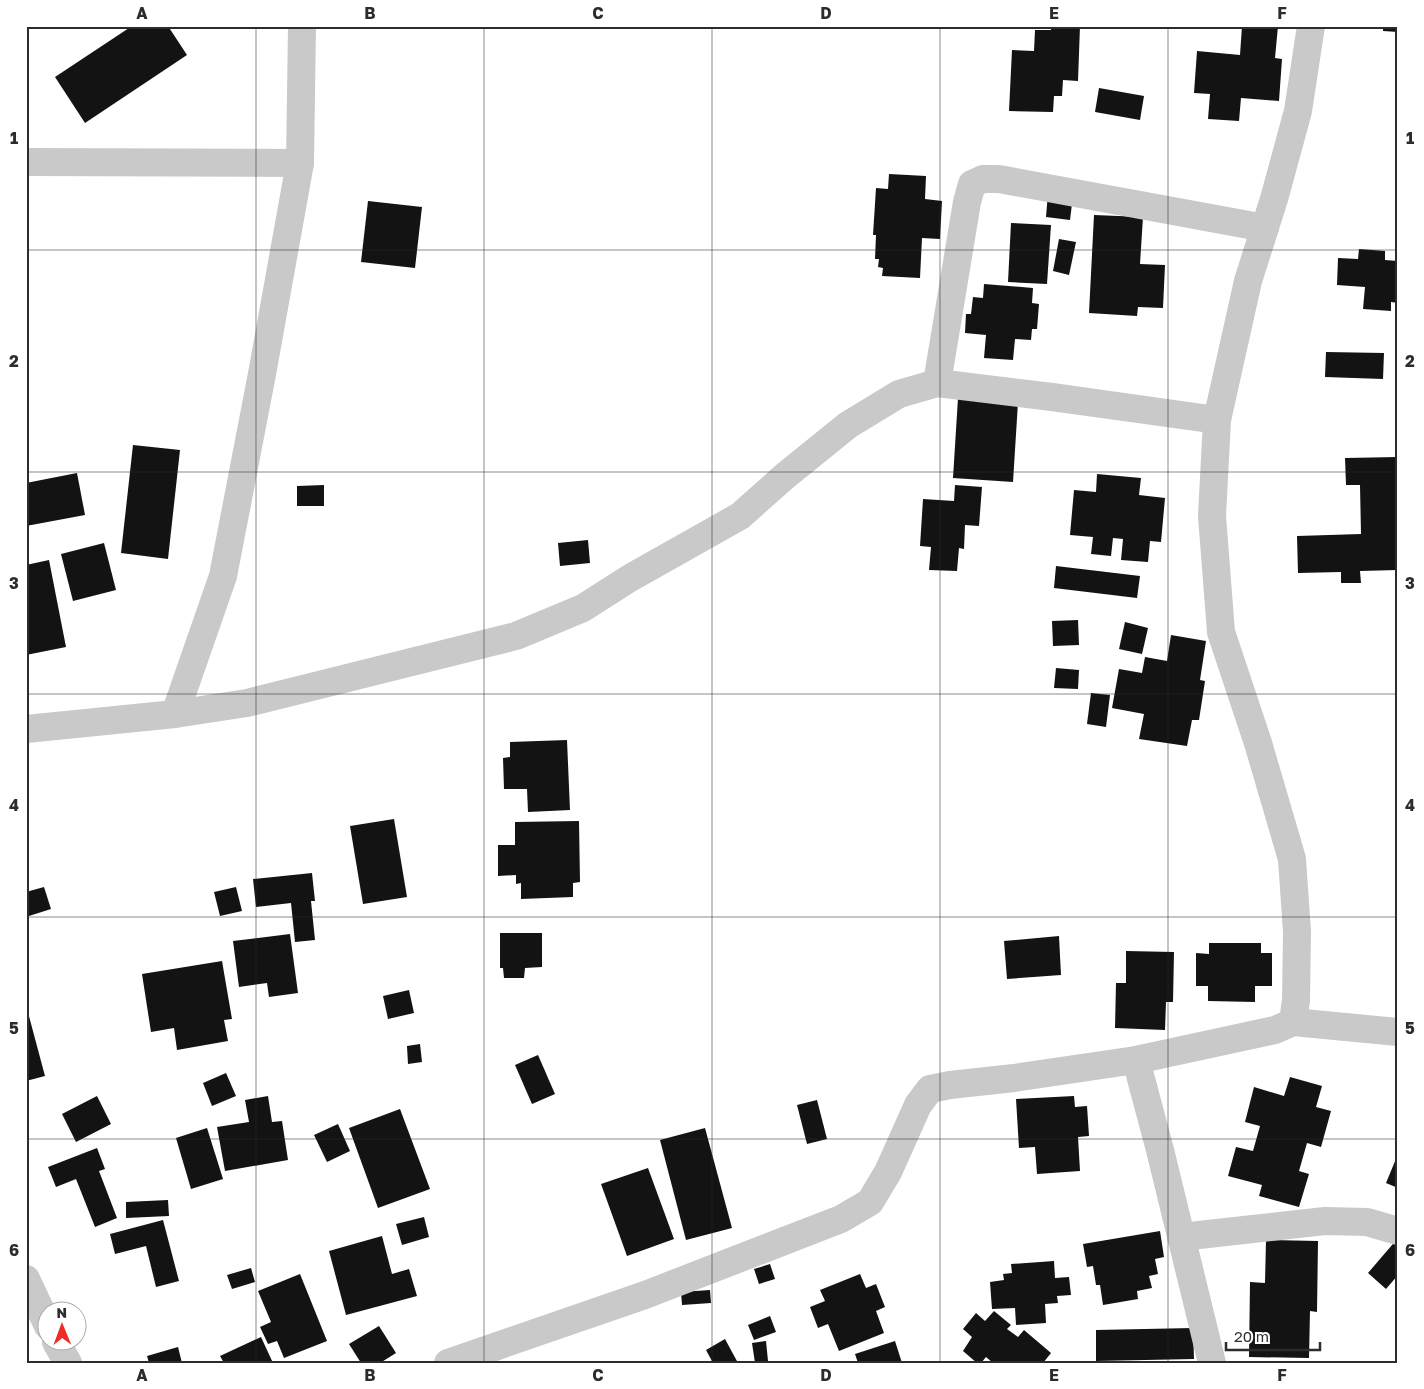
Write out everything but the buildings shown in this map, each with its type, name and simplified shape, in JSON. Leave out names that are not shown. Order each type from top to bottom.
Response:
[{"type":"street","points":[[175,714],[223,576],[262,374],[300,164],[302,26]]},
{"type":"street","points":[[1293,1022],[1296,1000],[1297,932],[1292,859],[1258,743],[1221,632],[1212,516],[1217,420],[1248,281],[1298,111],[1311,26]]},
{"type":"street","points":[[26,162],[300,164]]},
{"type":"street","points":[[937,383],[967,202],[972,184],[983,179],[999,179],[1265,228]]},
{"type":"street","points":[[26,729],[175,714],[247,703],[516,636],[583,608],[630,578],[740,516],[785,476],[848,425],[899,394],[937,383],[1217,420]]},
{"type":"street","points":[[448,1363],[645,1295],[841,1219],[870,1202],[888,1172],[918,1105],[930,1089],[1136,1060],[1275,1030],[1293,1022],[1398,1032]]},
{"type":"street","points":[[1136,1060],[1212,1363]]},
{"type":"street","points":[[1181,1237],[1325,1221],[1367,1222],[1398,1231]]},
{"type":"street","points":[[26,1279],[38,1305]]},
{"type":"street","points":[[62,1352],[68,1363]]}]
